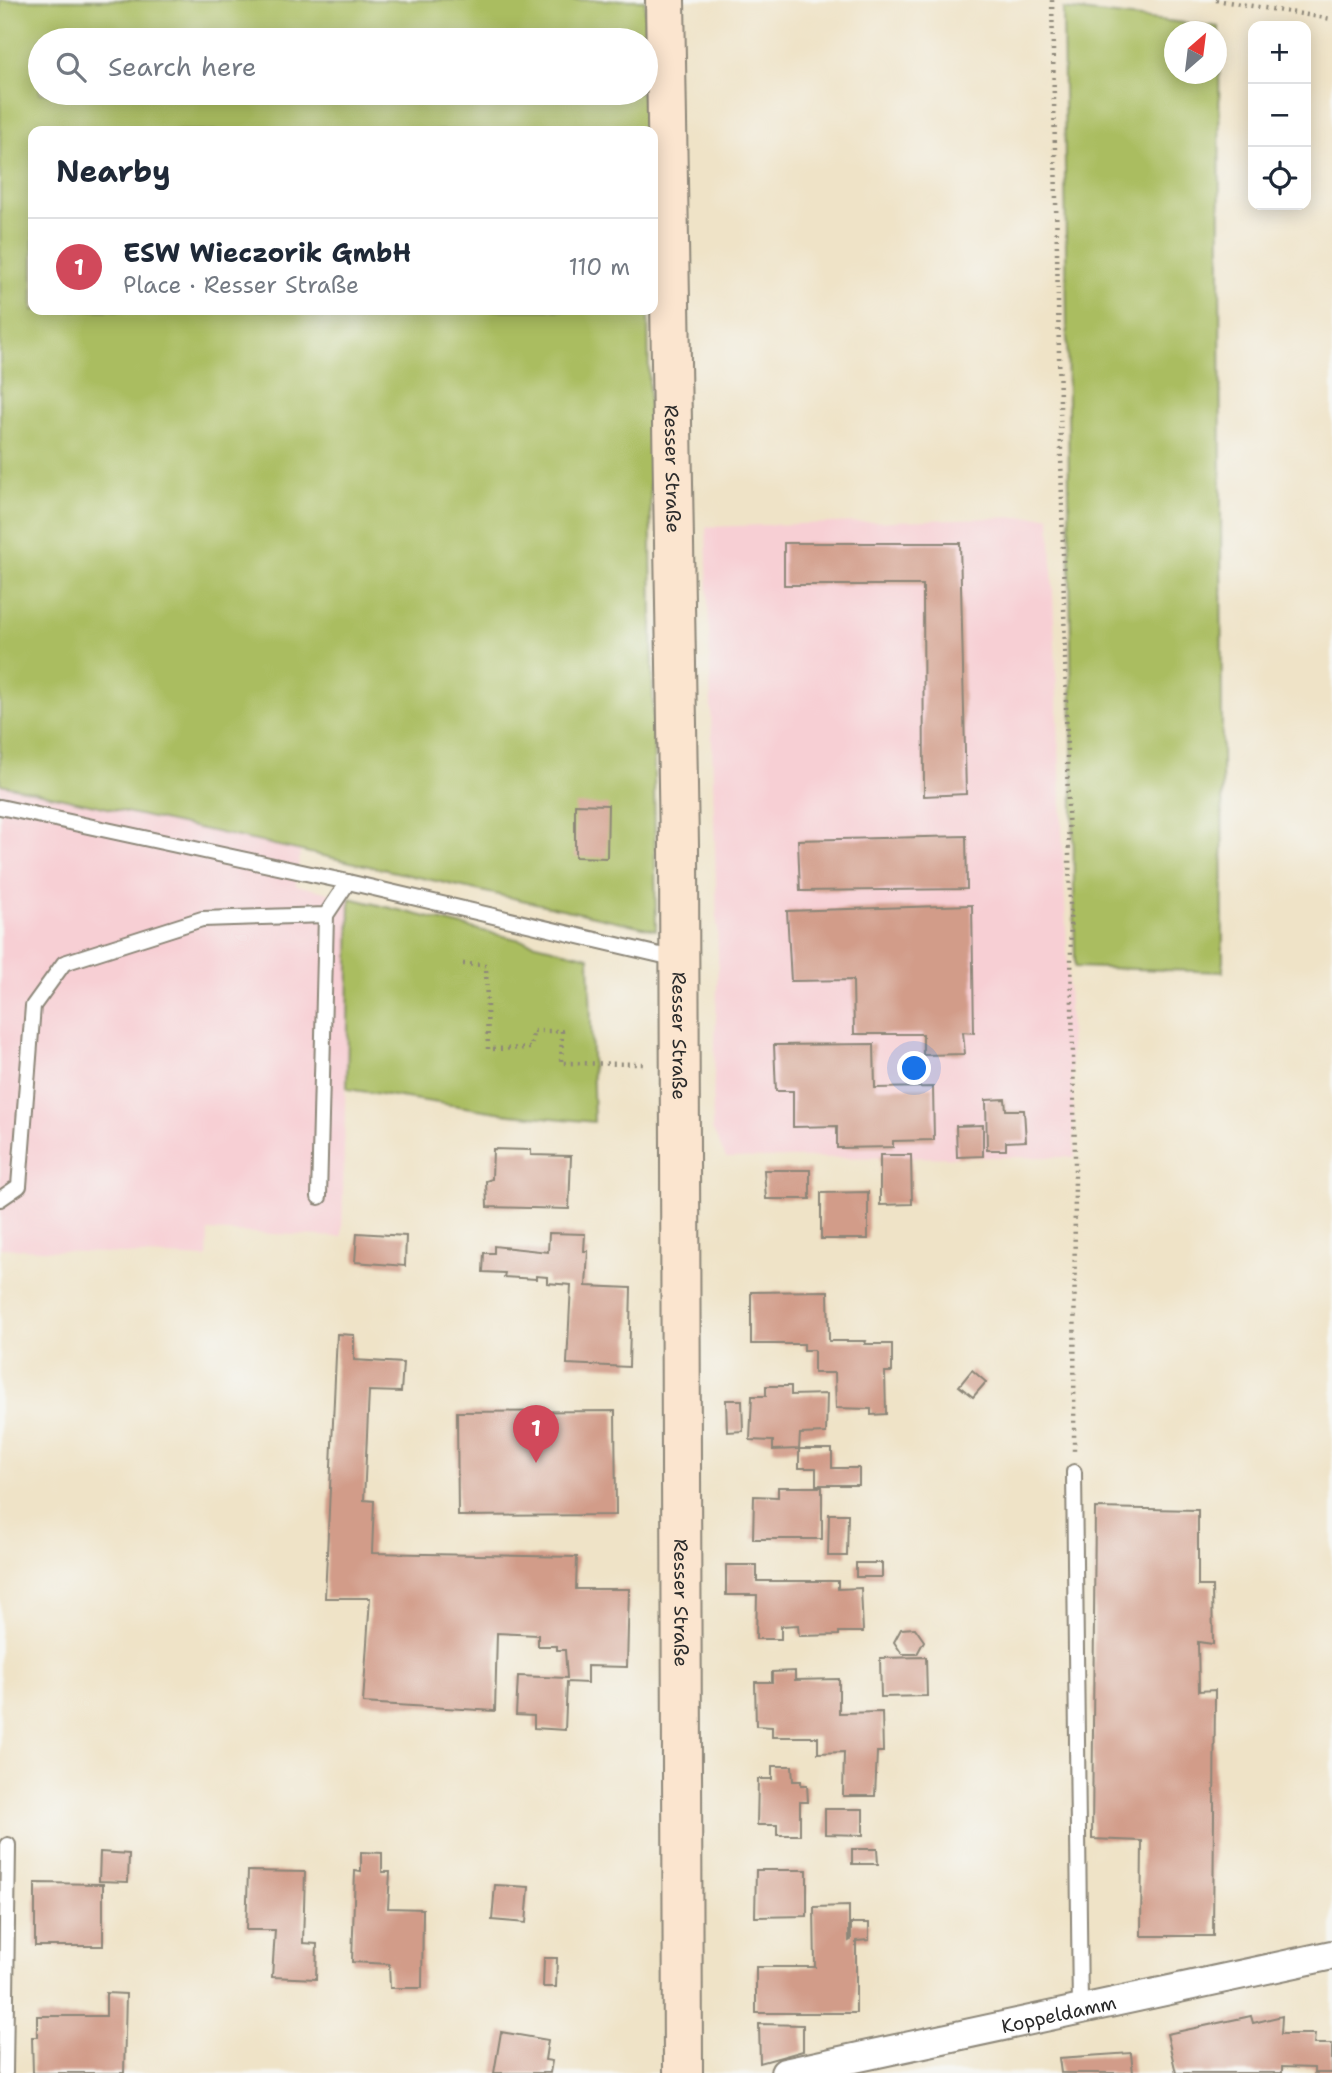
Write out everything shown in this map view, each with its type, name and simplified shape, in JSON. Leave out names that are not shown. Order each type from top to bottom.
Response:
[{"type":"main road","name":"Resser Straße","points":[[665,0],[678,817],[684,2073]]},
{"type":"street","name":"Koppeldamm","points":[[785,2073],[1332,1955]]},
{"type":"lane","points":[[0,807],[348,882],[678,959]]},
{"type":"lane","points":[[319,1197],[326,915],[348,882]]},
{"type":"lane","points":[[0,1199],[19,1185],[33,1006],[64,963],[202,919],[326,915]]},
{"type":"lane","points":[[1074,1472],[1080,2010]]},
{"type":"lane","points":[[5,2073],[8,1845]]},
{"type":"path","points":[[1052,0],[1074,1143],[1074,1472]]},
{"type":"path","points":[[1216,0],[1332,19]]},
{"type":"path","points":[[463,964],[486,965],[488,1049],[531,1048],[533,1031],[562,1031],[561,1063],[679,1064]]},
{"type":"shaded area","points":[[1050,516],[1075,1157],[726,1158],[712,1129],[718,960],[706,527]]},
{"type":"shaded area","points":[[0,784],[300,851],[296,885],[350,898],[342,1237],[208,1231],[207,1258],[0,1248]]},
{"type":"green space","points":[[0,0],[645,0],[645,28],[28,28],[28,105],[646,105],[646,126],[28,126],[28,315],[648,315],[656,930],[0,784]]},
{"type":"green space","points":[[1063,9],[1167,21],[1164,21],[1164,84],[1219,84],[1223,972],[1075,967]]},
{"type":"green space","points":[[350,898],[589,957],[594,1122],[510,1114],[347,1089]]},
{"type":"building","points":[[784,543],[960,543],[966,794],[924,796],[923,585],[784,585]]},
{"type":"building","points":[[575,804],[608,805],[607,858],[575,857]]},
{"type":"building","points":[[966,836],[967,889],[800,891],[798,840]]},
{"type":"building","points":[[972,905],[974,1033],[963,1032],[965,1054],[923,1055],[923,1034],[854,1034],[853,980],[791,981],[787,911]]},
{"type":"building","points":[[874,1044],[875,1088],[933,1087],[934,1140],[893,1141],[893,1147],[837,1148],[837,1126],[793,1127],[793,1091],[776,1091],[774,1045]]},
{"type":"building","points":[[1005,1099],[1006,1110],[1024,1110],[1026,1141],[1006,1142],[1006,1150],[987,1150],[986,1100]]},
{"type":"building","points":[[983,1125],[983,1156],[957,1157],[956,1126]]},
{"type":"building","points":[[493,1149],[531,1150],[531,1155],[571,1156],[569,1209],[487,1207],[486,1181],[492,1179]]},
{"type":"building","points":[[880,1155],[911,1155],[912,1204],[880,1205]]},
{"type":"building","points":[[764,1170],[810,1170],[810,1199],[766,1199]]},
{"type":"building","points":[[868,1192],[868,1239],[821,1239],[821,1193]]},
{"type":"building","points":[[357,1233],[406,1236],[405,1266],[355,1262]]},
{"type":"building","points":[[549,1233],[585,1234],[584,1251],[588,1251],[586,1286],[631,1288],[629,1367],[567,1364],[571,1285],[547,1283],[547,1277],[504,1277],[505,1273],[483,1272],[484,1253],[494,1253],[494,1246],[548,1252]]},
{"type":"building","points":[[828,1291],[829,1341],[892,1344],[892,1372],[885,1372],[886,1414],[871,1415],[871,1409],[836,1408],[835,1373],[814,1373],[814,1350],[804,1350],[804,1344],[751,1344],[751,1292]]},
{"type":"building","points":[[337,1334],[354,1335],[354,1360],[403,1363],[401,1392],[369,1391],[364,1500],[374,1501],[372,1553],[577,1557],[576,1589],[629,1589],[627,1667],[587,1666],[587,1683],[567,1682],[565,1730],[534,1728],[534,1716],[516,1715],[518,1676],[567,1678],[565,1650],[557,1650],[557,1646],[538,1646],[538,1635],[497,1633],[495,1711],[363,1703],[370,1598],[325,1598]]},
{"type":"building","points":[[972,1370],[986,1382],[973,1397],[959,1386]]},
{"type":"building","points":[[766,1386],[791,1386],[791,1395],[827,1394],[826,1433],[800,1434],[799,1449],[773,1450],[773,1441],[750,1440],[752,1396],[766,1396]]},
{"type":"building","points":[[726,1400],[742,1400],[743,1431],[727,1432]]},
{"type":"building","points":[[615,1411],[616,1515],[458,1516],[457,1412]]},
{"type":"building","points":[[799,1449],[832,1449],[832,1468],[859,1468],[859,1485],[816,1485],[816,1468],[799,1468]]},
{"type":"building","points":[[778,1487],[822,1487],[822,1539],[753,1539],[754,1496],[778,1497]]},
{"type":"building","points":[[1095,1508],[1198,1510],[1198,1586],[1212,1586],[1213,1644],[1198,1642],[1199,1691],[1215,1690],[1213,1936],[1141,1936],[1142,1841],[1092,1839]]},
{"type":"building","points":[[829,1514],[848,1514],[847,1556],[828,1556]]},
{"type":"building","points":[[856,1563],[882,1563],[882,1577],[856,1577]]},
{"type":"building","points":[[726,1565],[757,1565],[757,1581],[838,1581],[838,1589],[861,1588],[863,1632],[799,1636],[798,1625],[781,1626],[781,1639],[756,1639],[757,1595],[726,1595]]},
{"type":"building","points":[[915,1628],[924,1641],[917,1654],[902,1654],[894,1642],[901,1629]]},
{"type":"building","points":[[926,1657],[927,1696],[881,1697],[880,1658]]},
{"type":"building","points":[[795,1671],[795,1680],[839,1679],[839,1713],[882,1712],[883,1752],[877,1752],[875,1796],[843,1796],[844,1752],[818,1753],[818,1737],[772,1737],[772,1727],[756,1726],[755,1682],[772,1682],[772,1672]]},
{"type":"building","points":[[772,1766],[792,1766],[793,1781],[801,1781],[801,1785],[807,1785],[808,1802],[800,1802],[800,1835],[777,1835],[777,1825],[757,1825],[758,1779],[772,1779]]},
{"type":"building","points":[[825,1809],[863,1809],[863,1835],[825,1834]]},
{"type":"building","points":[[852,1849],[877,1849],[878,1864],[852,1864]]},
{"type":"building","points":[[100,1852],[129,1854],[128,1882],[99,1881]]},
{"type":"building","points":[[361,1852],[382,1853],[382,1872],[390,1872],[388,1908],[423,1909],[422,1988],[390,1988],[389,1964],[352,1962],[355,1871],[361,1872]]},
{"type":"building","points":[[756,1870],[807,1870],[807,1916],[755,1917]]},
{"type":"building","points":[[248,1871],[305,1872],[303,1943],[317,1944],[316,1979],[272,1977],[275,1930],[246,1930]]},
{"type":"building","points":[[35,1883],[103,1884],[103,1946],[35,1946]]},
{"type":"building","points":[[495,1885],[529,1887],[526,1923],[492,1920]]},
{"type":"building","points":[[849,1906],[849,1941],[851,1923],[869,1923],[869,1940],[856,1941],[856,2013],[756,2013],[756,1967],[815,1967],[814,1907]]},
{"type":"building","points":[[544,1958],[557,1958],[556,1987],[543,1987]]},
{"type":"building","points":[[106,1993],[126,1994],[124,2073],[33,2073],[32,2037],[37,2037],[37,2016],[106,2016]]},
{"type":"building","points":[[1251,2016],[1253,2023],[1282,2016],[1281,2034],[1315,2034],[1314,2044],[1332,2044],[1332,2073],[1314,2073],[1314,2068],[1282,2067],[1282,2073],[1176,2073],[1167,2034]]},
{"type":"building","points":[[759,2024],[803,2025],[803,2051],[760,2063]]},
{"type":"building","points":[[501,2032],[548,2040],[545,2060],[552,2061],[550,2073],[494,2073]]},
{"type":"building","points":[[1131,2053],[1133,2073],[1061,2073],[1059,2058]]},
{"type":"place","name":"ESW Wieczorik GmbH","points":[[536,1463]]}]
